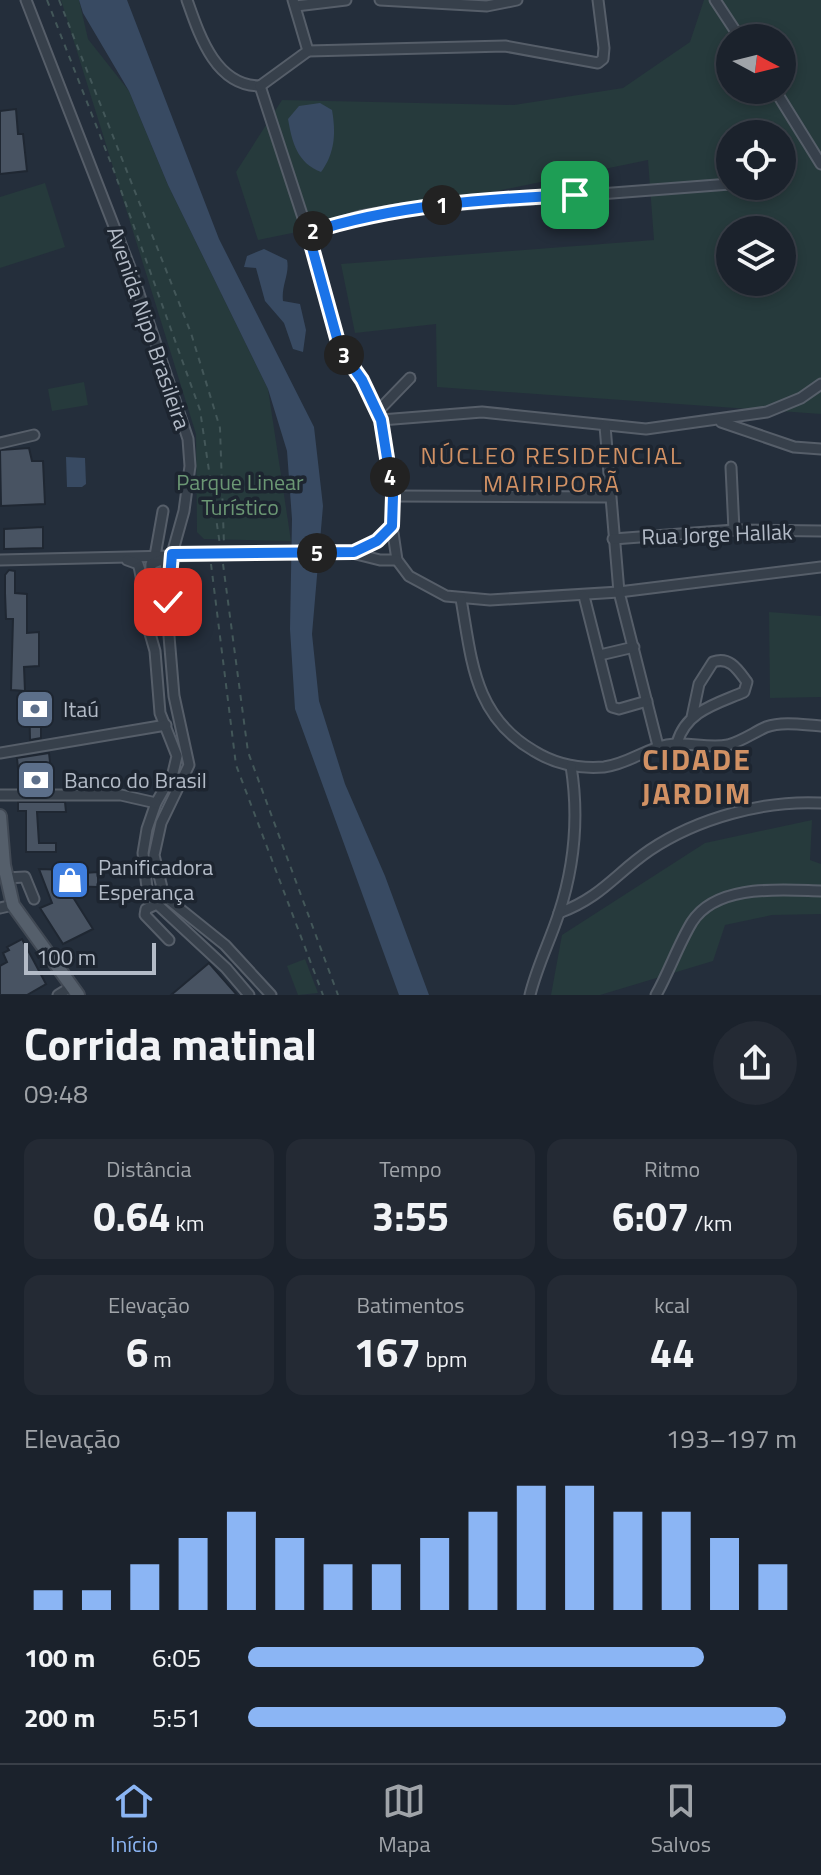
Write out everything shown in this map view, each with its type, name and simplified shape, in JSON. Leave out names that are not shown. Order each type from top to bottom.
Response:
[{"type":"main road","points":[[0,816],[7,907],[74,991]]},
{"type":"street","name":"Avenida Nipo Brasileira","points":[[26,0],[131,270],[188,439],[190,466],[184,511],[172,554],[168,602],[174,696],[189,765],[161,823],[154,855],[159,886],[171,904],[197,920],[225,945],[271,995]]},
{"type":"street","points":[[187,0],[200,37],[213,59],[250,86],[260,86],[308,51],[505,46],[598,63],[603,59],[604,48],[598,0]]},
{"type":"street","points":[[308,51],[294,3],[346,0]]},
{"type":"street","points":[[380,0],[474,6],[517,0]]},
{"type":"street","points":[[715,0],[731,24]]},
{"type":"street","points":[[260,86],[308,233],[340,349],[362,380],[380,416],[393,496],[392,526],[397,560],[409,576],[461,599],[584,596],[821,567]]},
{"type":"street","points":[[784,104],[821,164]]},
{"type":"street","points":[[308,233],[361,216],[402,209],[716,185]]},
{"type":"street","points":[[380,416],[410,378]]},
{"type":"street","points":[[380,416],[482,412],[646,429],[767,412],[801,398],[821,384]]},
{"type":"street","points":[[718,421],[794,447],[821,449]]},
{"type":"street","points":[[605,426],[619,592],[658,746]]},
{"type":"street","points":[[0,443],[34,435]]},
{"type":"street","points":[[731,467],[734,530]]},
{"type":"street","points":[[393,496],[610,497]]},
{"type":"street","points":[[155,556],[163,511]]},
{"type":"street","points":[[351,552],[377,541],[392,526]]},
{"type":"street","name":"Rua Jorge Hallak","points":[[613,539],[734,530],[821,531]]},
{"type":"street","points":[[0,560],[351,552],[380,560],[397,560]]},
{"type":"street","points":[[120,559],[138,564],[141,570],[142,608],[155,651],[160,713],[174,746],[176,761],[173,773],[156,803],[143,853],[147,888],[157,904],[226,968],[249,995]]},
{"type":"street","points":[[148,584],[154,614],[162,615],[168,602],[165,563],[161,560],[151,564],[148,584],[149,630]]},
{"type":"street","points":[[584,596],[612,707],[619,709],[647,701]]},
{"type":"street","points":[[461,599],[476,678],[491,715],[522,744],[545,757],[571,766],[620,764],[658,746],[677,743],[719,746],[739,741],[771,726],[821,726]]},
{"type":"street","points":[[600,655],[634,647]]},
{"type":"street","points":[[677,743],[681,730],[692,717],[744,692],[747,687],[736,666],[725,661],[713,662],[699,684],[692,717]]},
{"type":"street","points":[[0,753],[166,725]]},
{"type":"street","points":[[530,995],[559,913],[576,833],[571,766]]},
{"type":"street","points":[[0,795],[121,795],[156,803]]},
{"type":"street","points":[[559,913],[605,890],[633,863],[670,838],[751,809],[788,803],[821,803]]},
{"type":"street","points":[[6,878],[25,877],[34,899]]},
{"type":"street","points":[[656,995],[692,922],[711,905],[751,892],[821,891]]},
{"type":"street","points":[[157,904],[146,909],[145,915],[169,940]]},
{"type":"street","points":[[58,995],[74,991]]},
{"type":"path","points":[[47,0],[114,171],[200,410],[223,554],[248,752],[338,995]]},
{"type":"path","points":[[59,0],[191,333],[220,428],[223,554]]},
{"type":"path","points":[[210,555],[236,765],[323,995]]},
{"type":"green space","name":"Parque Linear Turístico","points":[[61,0],[79,0],[88,39],[129,91],[168,185],[268,389],[291,541],[204,539],[197,532],[196,434]]},
{"type":"green space","points":[[704,0],[821,0],[821,414],[437,387],[436,324],[355,333],[341,264],[654,240],[648,160],[258,240],[236,172],[282,100],[514,105],[623,88],[690,42]]},
{"type":"green space","points":[[45,183],[65,247],[0,268],[0,197]]},
{"type":"green space","points":[[84,382],[88,405],[52,411],[48,389]]},
{"type":"green space","points":[[769,612],[821,616],[821,697],[770,698]]},
{"type":"green space","points":[[812,820],[810,860],[821,864],[821,914],[772,915],[725,925],[713,961],[600,995],[551,995],[562,935],[705,843]]},
{"type":"green space","points":[[305,959],[318,993],[298,995],[287,966]]},
{"type":"water","points":[[79,0],[127,0],[219,239],[314,427],[323,506],[312,634],[319,701],[345,784],[385,876],[429,995],[399,995],[295,709],[290,629],[292,519],[287,451],[268,389],[168,185],[129,91],[83,13]]},
{"type":"water","points":[[320,103],[332,110],[334,127],[332,150],[321,172],[301,157],[294,144],[288,119],[299,106]]},
{"type":"water","points":[[264,249],[287,260],[283,301],[300,304],[306,330],[303,352],[293,349],[284,323],[265,301],[256,268],[244,267],[247,256]]},
{"type":"water","points":[[66,457],[85,458],[86,484],[82,487],[67,487]]},
{"type":"building","points":[[16,109],[18,134],[23,134],[27,171],[0,174],[0,111]]},
{"type":"building","points":[[29,448],[32,461],[43,461],[45,504],[1,506],[0,450]]},
{"type":"building","points":[[43,527],[43,548],[4,549],[4,529]]},
{"type":"building","points":[[9,570],[15,571],[15,593],[27,594],[27,633],[39,632],[39,666],[24,667],[25,691],[11,690],[13,619],[6,619],[5,593],[5,575]]},
{"type":"building","name":"Itaú","points":[[29,695],[41,695],[41,738],[30,740]]},
{"type":"building","points":[[49,753],[53,788],[20,788],[17,758]]},
{"type":"building","points":[[18,802],[65,802],[66,812],[37,812],[39,843],[56,843],[56,852],[26,852],[26,811],[18,811]]},
{"type":"building","points":[[39,869],[68,870],[69,874],[98,872],[98,887],[66,886],[93,929],[63,944],[40,908],[52,903]]},
{"type":"building","points":[[22,939],[46,984],[27,995],[0,995],[0,966],[7,962],[3,953],[9,950],[7,947]]},
{"type":"building","points":[[209,963],[237,995],[171,995]]},
{"type":"place","name":"Itaú","points":[[35,709]]},
{"type":"place","name":"Banco do Brasil","points":[[36,780]]},
{"type":"place","name":"Panificadora Esperança","points":[[70,880]]},
{"type":"district","name":"NÚCLEO RESIDENCIAL MAIRIPORÃ","points":[[552,470]]},
{"type":"district","name":"CIDADE JARDIM","points":[[697,777]]},
{"type":"route","points":[[168,602],[172,554],[354,552],[377,541],[392,526],[393,496],[381,420],[362,380],[336,339],[308,233],[361,216],[402,209],[575,195]]}]
